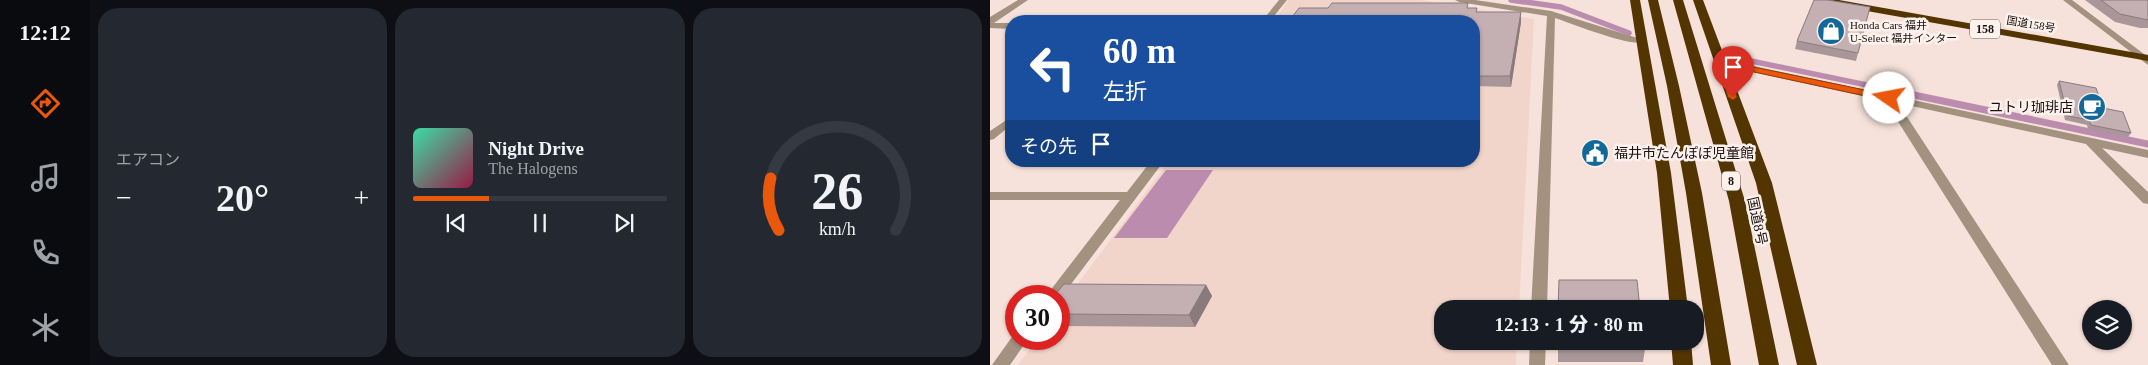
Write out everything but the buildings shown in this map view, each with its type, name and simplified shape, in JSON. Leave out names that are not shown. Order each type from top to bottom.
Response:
[{"type":"highway","points":[[1635,0],[1664,173],[1677,300]]},
{"type":"highway","points":[[1653,0],[1673,86],[1694,193],[1721,365]]},
{"type":"highway","name":"国道8号","points":[[1678,0],[1736,201],[1769,365]]},
{"type":"highway","points":[[1698,0],[1764,183],[1807,365]]},
{"type":"highway","name":"国道158号","points":[[1822,0],[2146,57]]},
{"type":"highway","name":"国道158号","points":[[1879,0],[2130,48],[2146,57]]},
{"type":"highway","points":[[1682,350],[1683,365]]},
{"type":"street","points":[[990,21],[1024,0]]},
{"type":"street","points":[[1271,15],[1283,0]]},
{"type":"street","points":[[1459,0],[1550,14],[1631,40],[1642,41]]},
{"type":"street","points":[[2068,0],[2130,48]]},
{"type":"street","points":[[1539,300],[1550,14]]},
{"type":"street","points":[[990,25],[1005,26]]},
{"type":"street","points":[[1720,62],[2148,154]]},
{"type":"street","points":[[1889,98],[2061,365]]},
{"type":"street","points":[[990,137],[1005,125]]},
{"type":"street","points":[[2088,141],[2148,200]]},
{"type":"street","points":[[1062,285],[1153,167]]},
{"type":"street","points":[[990,196],[1131,196]]},
{"type":"street","points":[[1000,365],[1012,350]]},
{"type":"street","points":[[1537,365],[1538,350]]},
{"type":"shaded area","points":[[1289,0],[1422,0],[1534,19],[1519,300],[1434,300],[1434,350],[1517,350],[1516,365],[1018,365],[1029,350],[1070,350],[1070,294],[1165,167],[1480,167],[1480,15],[1278,15]]},
{"type":"shaded area","points":[[1166,170],[1213,170],[1167,238],[1114,238]]},
{"type":"waterway","points":[[1511,0],[1561,7],[1629,33]]},
{"type":"waterway","points":[[1732,57],[1915,95]]},
{"type":"waterway","points":[[1909,94],[2148,144]]},
{"type":"place","name":"Honda Cars 福井 U-Select 福井インター","points":[[1831,31]]},
{"type":"place","name":"ユトリ珈琲店","points":[[2092,107]]},
{"type":"place","name":"福井市たんぽぽ児童館","points":[[1595,153]]},
{"type":"route","points":[[1733,97],[1720,62],[1889,98]]}]
